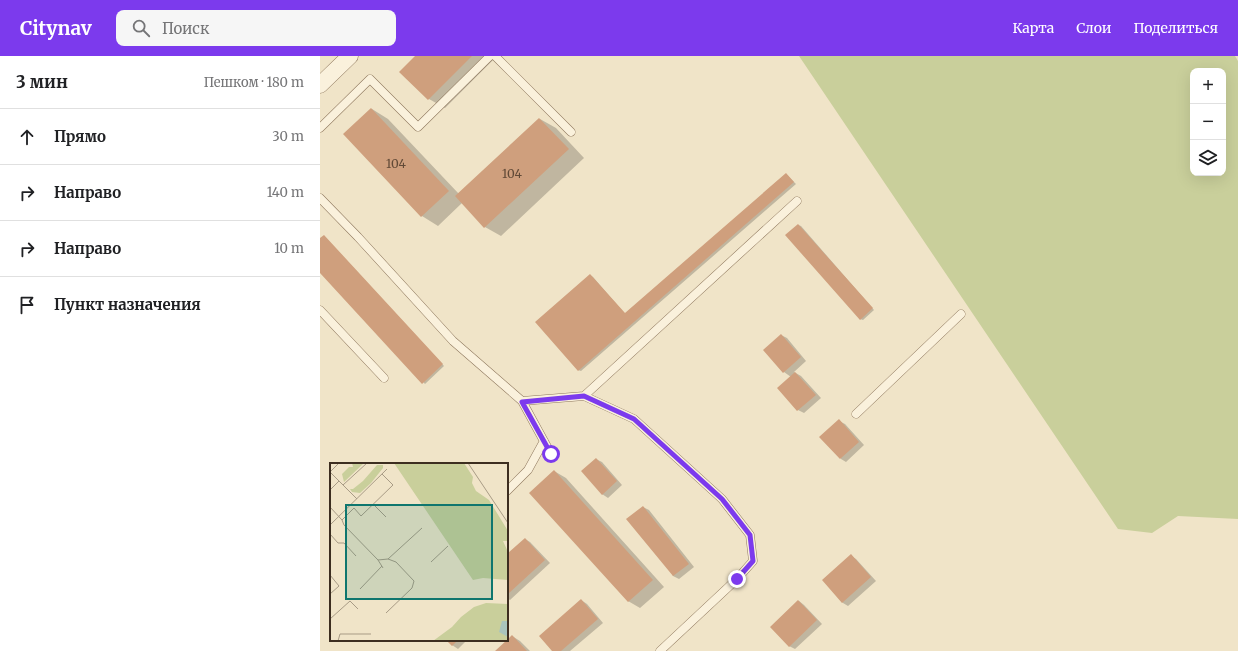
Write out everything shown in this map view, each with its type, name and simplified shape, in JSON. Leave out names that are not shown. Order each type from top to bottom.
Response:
[{"type":"street","points":[[320,85],[350,56]]},
{"type":"lane","points":[[320,128],[370,79],[418,128],[490,56]]},
{"type":"lane","points":[[495,56],[571,132]]},
{"type":"lane","points":[[320,198],[358,237],[453,341],[522,402],[551,454]]},
{"type":"lane","points":[[584,396],[797,201]]},
{"type":"lane","points":[[320,310],[384,378]]},
{"type":"lane","points":[[856,414],[961,314]]},
{"type":"lane","points":[[522,402],[584,396],[634,419],[722,499],[750,535],[753,561],[737,579],[660,651]]},
{"type":"lane","points":[[508,490],[528,470],[544,441]]},
{"type":"green space","points":[[799,56],[1235,56],[1238,61],[1238,519],[1178,516],[1152,533],[1118,529]]},
{"type":"building","points":[[415,56],[472,56],[428,100],[399,72]]},
{"type":"building","points":[[371,108],[449,191],[421,217],[343,134]]},
{"type":"building","points":[[539,118],[569,149],[484,228],[455,196]]},
{"type":"building","points":[[786,173],[794,182],[578,371],[535,322],[590,274],[625,313]]},
{"type":"building","points":[[798,224],[873,308],[860,320],[785,235]]},
{"type":"building","points":[[324,235],[443,364],[422,384],[320,273],[320,238]]},
{"type":"building","points":[[781,334],[801,357],[783,373],[763,350]]},
{"type":"building","points":[[795,372],[816,395],[797,411],[777,388]]},
{"type":"building","points":[[839,419],[859,442],[840,459],[819,437]]},
{"type":"building","points":[[596,458],[617,481],[602,495],[581,471]]},
{"type":"building","points":[[554,470],[653,580],[628,602],[529,493]]},
{"type":"building","points":[[643,506],[689,564],[673,576],[626,519]]},
{"type":"building","points":[[525,538],[545,560],[508,594],[508,553]]},
{"type":"building","points":[[851,554],[871,577],[842,603],[822,580]]},
{"type":"building","points":[[581,599],[598,619],[561,651],[552,651],[539,636]]},
{"type":"building","points":[[798,600],[817,620],[789,647],[770,627]]},
{"type":"building","points":[[512,635],[527,651],[495,651],[506,641],[508,641]]},
{"type":"building","points":[[447,641],[457,641],[452,646]]},
{"type":"route","points":[[551,454],[522,402],[584,396],[634,419],[722,499],[750,535],[753,561],[737,579]]}]
